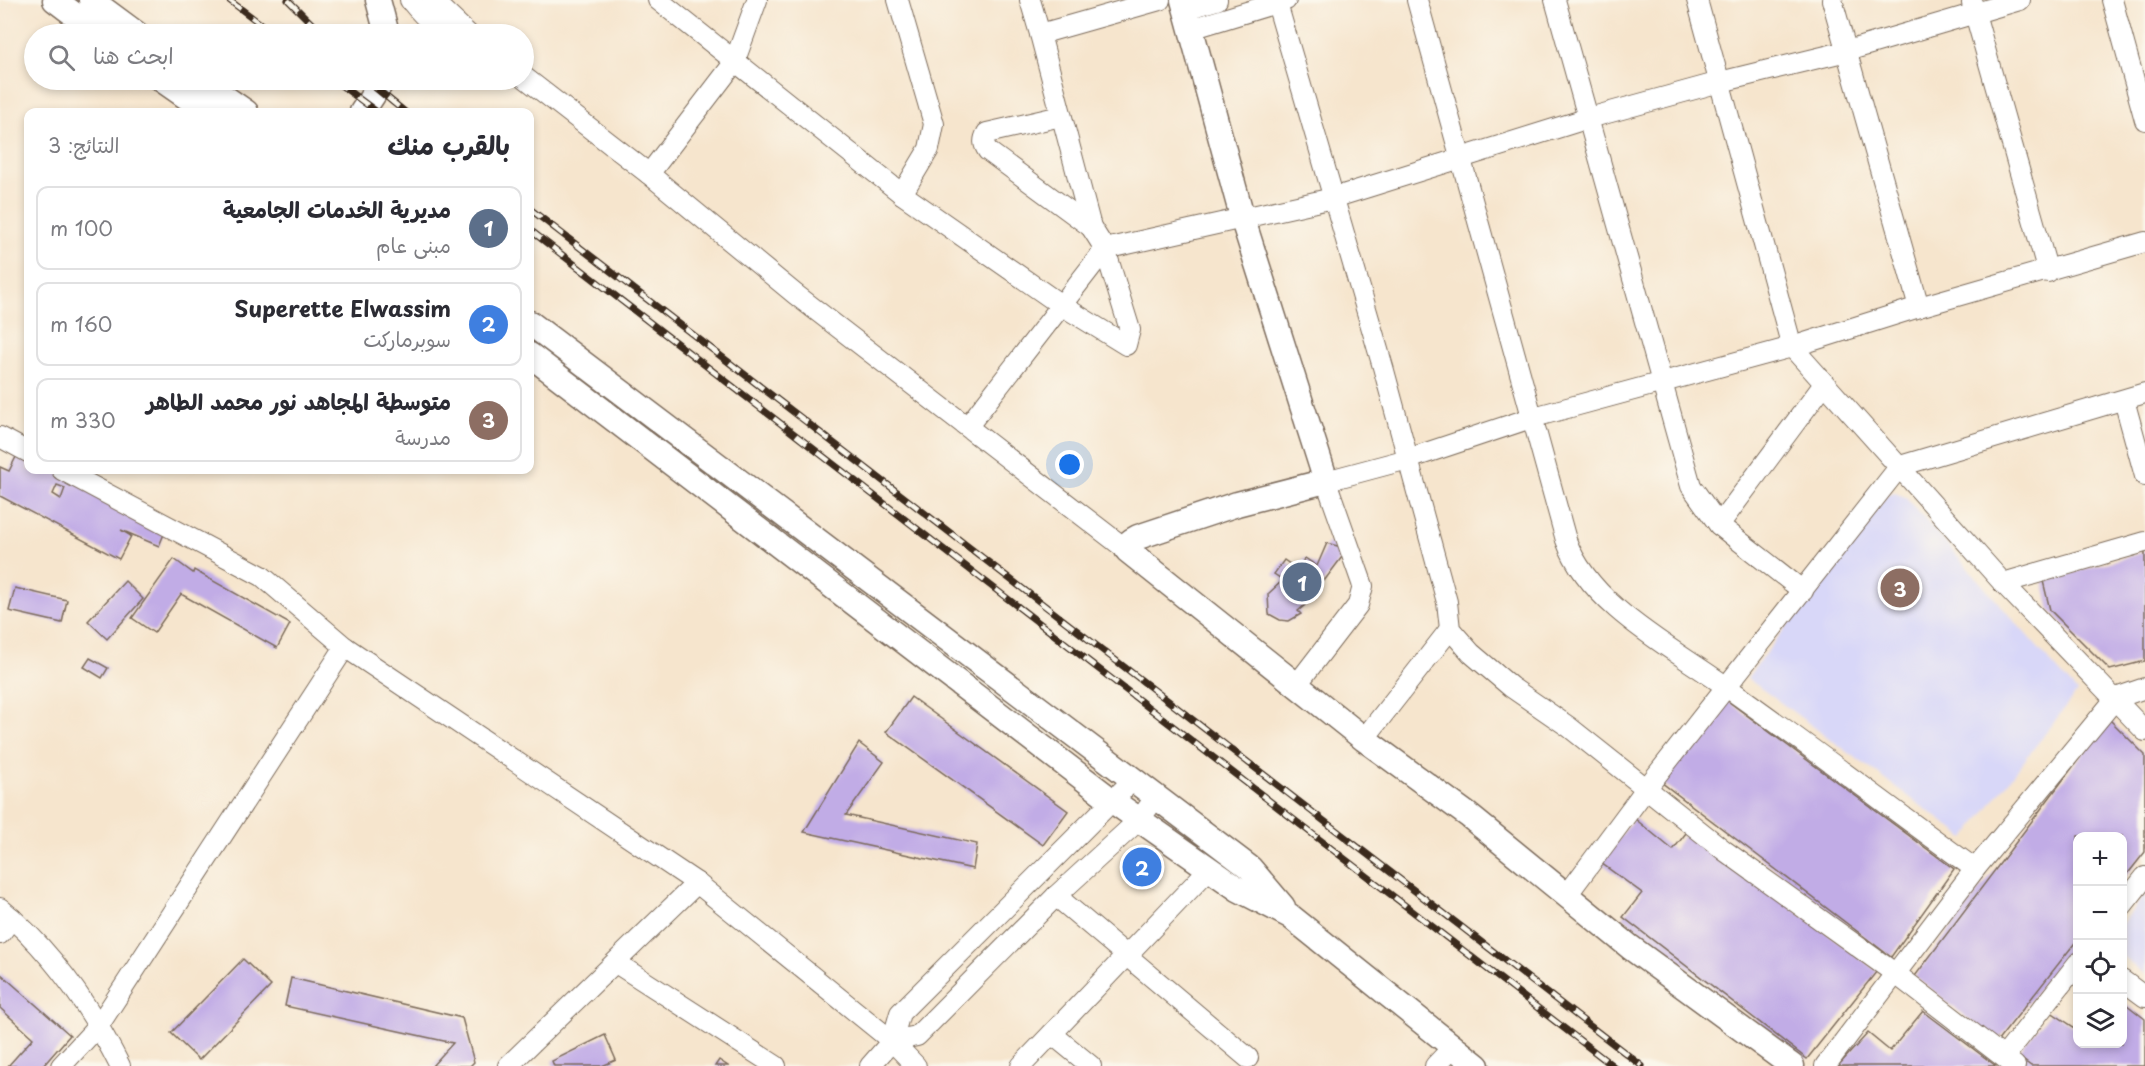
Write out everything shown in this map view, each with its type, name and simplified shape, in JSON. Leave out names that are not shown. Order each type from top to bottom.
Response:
[{"type":"street","points":[[55,0],[87,24]]},
{"type":"street","points":[[91,0],[123,24]]},
{"type":"street","points":[[378,0],[384,24]]},
{"type":"street","points":[[386,24],[387,0]]},
{"type":"street","points":[[410,0],[431,24]]},
{"type":"street","points":[[432,0],[457,24]]},
{"type":"street","points":[[658,0],[734,63],[902,194],[1061,305],[1119,343],[1126,345],[1129,342],[1130,330],[1105,249],[1091,227],[1030,0]]},
{"type":"street","points":[[649,174],[734,63],[757,0]]},
{"type":"street","points":[[898,0],[934,124],[929,149],[902,194]]},
{"type":"street","points":[[1040,34],[1160,0]]},
{"type":"street","points":[[1186,13],[1217,0]]},
{"type":"street","points":[[1417,0],[1534,417],[1566,540],[1582,574],[1638,624],[1975,869]]},
{"type":"street","points":[[1555,0],[1691,486],[1703,506],[1719,525],[1803,591]]},
{"type":"street","points":[[1697,0],[1792,347],[2003,583],[2116,698],[2145,731]]},
{"type":"street","points":[[1832,0],[1919,307]]},
{"type":"street","points":[[968,426],[1105,249],[1244,220],[1333,198],[1589,118],[1720,82],[1847,51],[1973,7],[2020,0]]},
{"type":"street","points":[[2112,0],[2145,120]]},
{"type":"street","points":[[1186,13],[1280,1],[1447,602],[1450,629],[1471,653],[1510,687],[1569,728],[1725,851],[1896,974],[2009,1062],[2073,970]]},
{"type":"street","points":[[1973,7],[2048,272]]},
{"type":"street","points":[[1186,13],[1244,220],[1326,481],[1360,576],[1362,595],[1358,605],[1298,683]]},
{"type":"street","points":[[534,85],[649,174],[795,294],[1298,683],[1364,739],[1468,815],[1630,946],[1792,1066]]},
{"type":"street","points":[[176,90],[202,108]]},
{"type":"street","points":[[214,90],[240,108]]},
{"type":"street","points":[[365,108],[377,90]]},
{"type":"street","points":[[1061,116],[987,133],[984,145],[988,151],[1091,227]]},
{"type":"street","points":[[1127,550],[1131,541],[1138,537],[1237,504],[1408,459],[1534,417],[1792,347],[1919,307],[2048,272],[2145,242]]},
{"type":"street","points":[[534,326],[1250,868],[1290,916]]},
{"type":"street","points":[[534,358],[1114,802],[1238,889],[1290,916],[1477,1066]]},
{"type":"street","points":[[1719,525],[1824,384]]},
{"type":"street","points":[[1567,895],[1645,790],[1728,688],[1900,466],[2145,393]]},
{"type":"street","points":[[2124,400],[2145,476]]},
{"type":"street","points":[[0,437],[24,450]]},
{"type":"street","points":[[70,474],[262,576],[345,647],[697,883],[892,1041],[916,1066]]},
{"type":"street","points":[[2003,583],[2145,542]]},
{"type":"street","points":[[1364,739],[1450,629]]},
{"type":"street","points":[[61,1066],[99,1025],[345,647]]},
{"type":"street","points":[[1825,1066],[1975,869],[2116,698],[2145,688]]},
{"type":"street","points":[[870,1066],[892,1041],[900,1013],[1114,802],[1133,780]]},
{"type":"street","points":[[892,1041],[917,1036],[1056,896],[1139,820],[1156,797]]},
{"type":"street","points":[[1022,1066],[1209,869]]},
{"type":"street","points":[[2127,900],[2145,878]]},
{"type":"street","points":[[508,1066],[529,1059],[616,963],[697,883]]},
{"type":"street","points":[[1056,896],[1126,954],[1247,1063]]},
{"type":"street","points":[[0,934],[6,913],[63,971],[99,1025],[120,1066]]},
{"type":"street","points":[[616,963],[776,1066]]},
{"type":"street","points":[[2127,984],[2145,997]]},
{"type":"street","points":[[1052,1034],[1090,1066]]},
{"type":"street","points":[[1436,1066],[1453,1047]]},
{"type":"shaded area","points":[[1895,493],[1905,497],[2077,692],[1965,838],[1747,678],[1887,495]]},
{"type":"shaded area","points":[[2145,895],[2145,974],[2127,960],[2127,918]]},
{"type":"building","points":[[20,449],[24,451],[24,474],[71,474],[169,522],[159,546],[121,530],[131,536],[119,559],[0,496],[0,467],[9,471]],"holes":[[[57,485],[65,488],[61,499],[53,494]]]},
{"type":"building","points":[[1327,543],[1341,547],[1342,557],[1315,593],[1308,588],[1298,599],[1305,605],[1298,611],[1301,614],[1289,621],[1280,620],[1269,614],[1268,594],[1283,580],[1274,574],[1284,560],[1297,569],[1305,558],[1317,566]]},
{"type":"building","points":[[2145,552],[2145,661],[2110,670],[2050,610],[2043,581]]},
{"type":"building","points":[[174,559],[193,573],[194,570],[290,624],[277,648],[181,594],[154,633],[132,618]]},
{"type":"building","points":[[125,581],[143,599],[107,639],[88,621]]},
{"type":"building","points":[[15,588],[67,600],[62,623],[9,611]]},
{"type":"building","points":[[90,658],[108,668],[102,678],[84,667]]},
{"type":"building","points":[[911,697],[1068,811],[1043,845],[886,732]]},
{"type":"building","points":[[1725,699],[1954,869],[1891,957],[1661,782]]},
{"type":"building","points":[[2109,719],[2145,755],[2145,852],[2127,875],[2127,832],[2073,832],[2073,945],[1997,1042],[1915,976]]},
{"type":"building","points":[[859,743],[884,762],[846,815],[977,844],[973,869],[804,832]]},
{"type":"building","points":[[1634,818],[1673,850],[1689,829],[1877,971],[1807,1059],[1623,917],[1642,893],[1601,863]]},
{"type":"building","points":[[243,959],[271,986],[199,1060],[171,1033]]},
{"type":"building","points":[[0,973],[70,1035],[43,1066],[8,1066],[33,1038],[0,1008]]},
{"type":"building","points":[[291,978],[462,1018],[474,1062],[470,1066],[432,1066],[453,1043],[285,1006]]},
{"type":"building","points":[[2127,1005],[2145,1019],[2145,1066],[2031,1066],[2016,1055],[2051,1012],[2073,1027],[2073,1048],[2127,1048]]},
{"type":"building","points":[[1923,1011],[1996,1066],[1838,1066],[1868,1033],[1890,1051]]},
{"type":"building","points":[[605,1035],[616,1060],[602,1066],[554,1066],[552,1061]]},
{"type":"building","points":[[719,1060],[728,1066],[715,1066]]},
{"type":"railway","points":[[229,0],[261,24]]},
{"type":"railway","points":[[288,0],[312,24]]},
{"type":"railway","points":[[347,90],[372,108]]},
{"type":"railway","points":[[378,90],[400,108]]},
{"type":"railway","points":[[534,212],[1642,1066]]},
{"type":"railway","points":[[534,233],[1613,1066]]},
{"type":"place","name":"مديرية الخدمات الجامعية","points":[[1302,582]]},
{"type":"place","name":"متوسطة المجاهد نور محمد الطاهر","points":[[1900,588]]},
{"type":"place","name":"Superette Elwassim","points":[[1142,867]]}]
